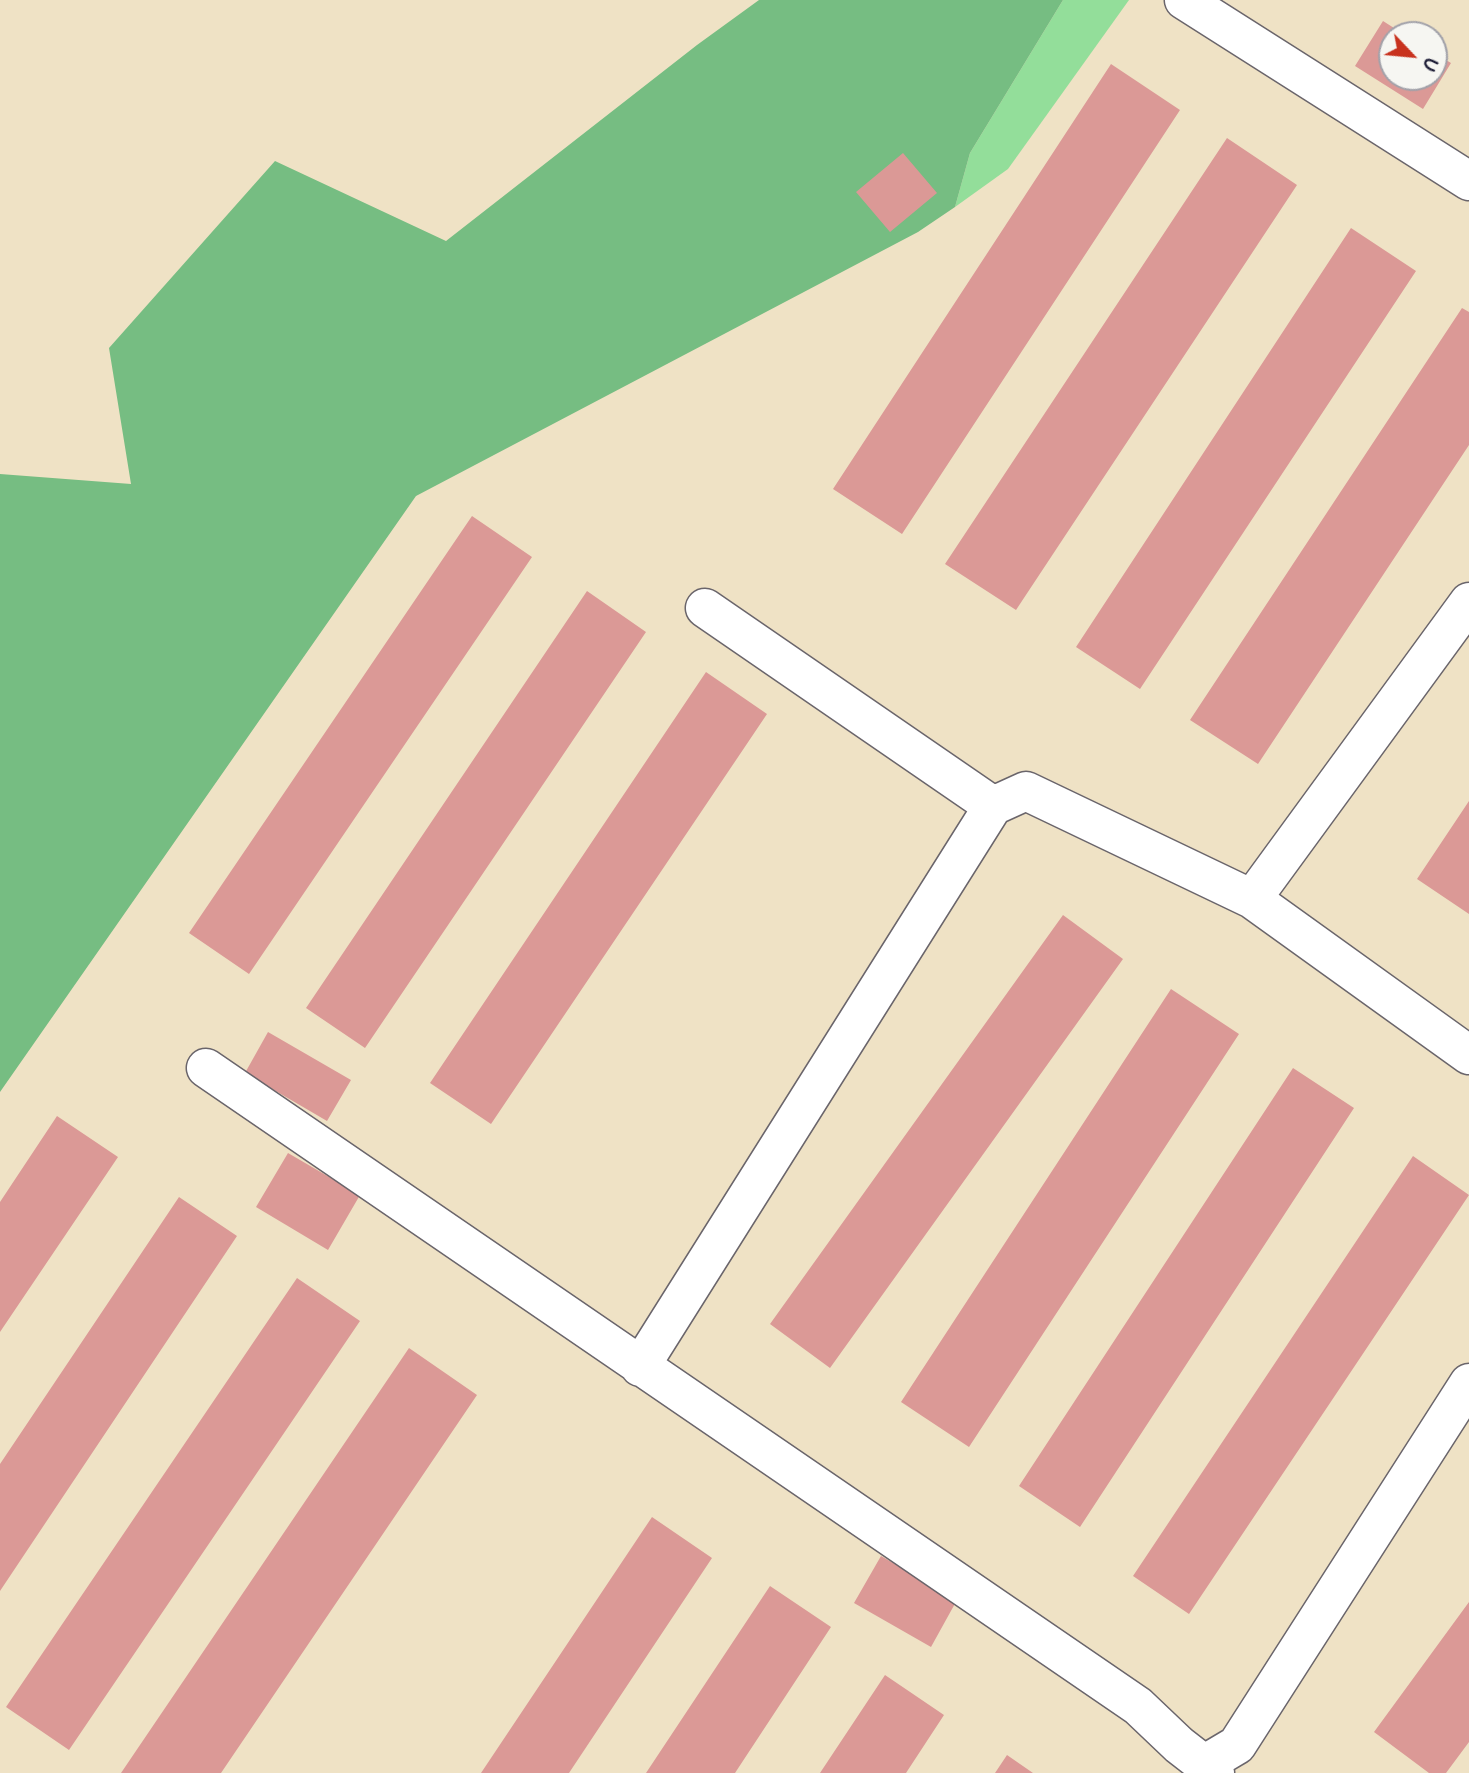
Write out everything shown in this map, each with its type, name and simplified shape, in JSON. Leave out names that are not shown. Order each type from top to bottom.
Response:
[{"type":"lane","points":[[1184,0],[1469,181]]},
{"type":"lane","points":[[1252,898],[1469,602]]},
{"type":"lane","points":[[705,608],[993,806]]},
{"type":"lane","points":[[640,1367],[993,806],[1026,791],[1252,898],[1469,1055]]},
{"type":"lane","points":[[206,1068],[1138,1706],[1208,1762],[1469,1383]]},
{"type":"green space","points":[[759,0],[1063,0],[970,153],[955,207],[918,232],[416,496],[0,1092],[0,474],[131,484],[109,348],[275,161],[446,241],[697,45]]},
{"type":"green space","points":[[1063,0],[1129,0],[1008,169],[955,207],[970,153]]},
{"type":"building","points":[[1378,29],[1378,81],[1355,66]]},
{"type":"building","points":[[1111,64],[1180,110],[902,534],[833,489]]},
{"type":"building","points":[[1395,91],[1434,91],[1423,109]]},
{"type":"building","points":[[1227,138],[1297,185],[1016,610],[945,564]]},
{"type":"building","points":[[903,153],[937,193],[890,232],[856,192]]},
{"type":"building","points":[[1351,228],[1416,271],[1140,689],[1076,647]]},
{"type":"building","points":[[1462,308],[1469,312],[1469,445],[1258,764],[1190,720]]},
{"type":"building","points":[[472,516],[532,557],[249,974],[189,933]]},
{"type":"building","points":[[587,591],[646,632],[365,1048],[306,1008]]},
{"type":"building","points":[[706,672],[767,714],[491,1124],[430,1083]]},
{"type":"building","points":[[1469,801],[1469,914],[1417,879]]},
{"type":"building","points":[[1063,915],[1123,959],[830,1368],[770,1324]]},
{"type":"building","points":[[1171,989],[1239,1034],[969,1447],[901,1402]]},
{"type":"building","points":[[268,1032],[351,1080],[327,1121],[245,1073]]},
{"type":"building","points":[[1293,1068],[1354,1108],[1080,1527],[1019,1486]]},
{"type":"building","points":[[57,1116],[118,1157],[0,1332],[0,1202]]},
{"type":"building","points":[[288,1153],[360,1195],[328,1250],[256,1207]]},
{"type":"building","points":[[1413,1156],[1469,1195],[1189,1614],[1133,1576]]},
{"type":"building","points":[[179,1197],[237,1236],[0,1591],[0,1464]]},
{"type":"building","points":[[297,1278],[360,1321],[69,1750],[6,1707]]},
{"type":"building","points":[[409,1348],[477,1395],[221,1773],[121,1773]]},
{"type":"building","points":[[652,1517],[712,1558],[569,1773],[481,1773]]},
{"type":"building","points":[[881,1556],[957,1600],[931,1647],[854,1603]]},
{"type":"building","points":[[770,1586],[831,1627],[735,1773],[646,1773]]},
{"type":"building","points":[[1469,1602],[1469,1742],[1446,1773],[1429,1773],[1374,1732]]},
{"type":"building","points":[[885,1675],[944,1715],[906,1773],[820,1773]]},
{"type":"building","points":[[1007,1755],[1033,1773],[995,1773]]}]
